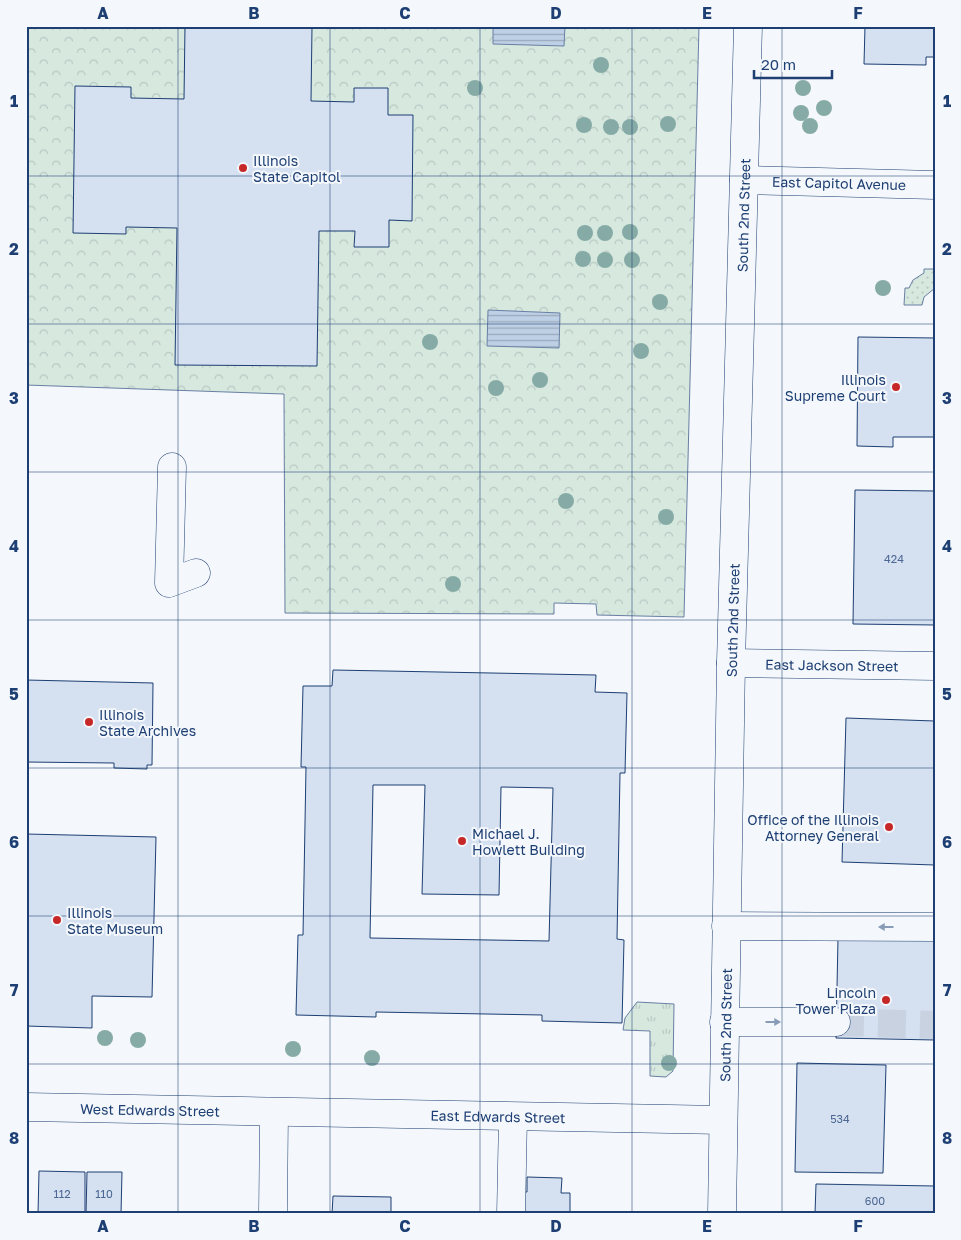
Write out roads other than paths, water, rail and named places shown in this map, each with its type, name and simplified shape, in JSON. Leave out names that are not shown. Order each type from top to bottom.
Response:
[{"type":"street","name":"South 2nd Street","points":[[722,1214],[730,663],[748,26]]},
{"type":"street","name":"East Capitol Avenue","points":[[744,180],[935,185]]},
{"type":"street","points":[[172,467],[169,584],[196,573]]},
{"type":"street","name":"East Jackson Street","points":[[730,663],[935,666]]},
{"type":"street","points":[[726,926],[935,927]]},
{"type":"street","points":[[724,1022],[836,1022]]},
{"type":"street","name":"West Edwards Street","points":[[26,1107],[274,1113]]},
{"type":"street","points":[[273,1214],[274,1113]]},
{"type":"street","name":"East Edwards Street","points":[[274,1113],[723,1120]]},
{"type":"street","points":[[511,1214],[513,1116]]},
{"type":"water","points":[[493,26],[565,26],[564,46],[493,44]]},
{"type":"water","points":[[488,310],[560,313],[559,348],[487,346]]},
{"type":"tunnel","points":[[836,1022],[935,1025]]},
{"type":"place","name":"Illinois State Capitol","points":[[243,168]]},
{"type":"place","name":"Illinois Supreme Court","points":[[896,387]]},
{"type":"place","name":"Illinois State Archives","points":[[89,722]]},
{"type":"place","name":"Office of the Illinois Attorney General","points":[[889,827]]},
{"type":"place","name":"Michael J. Howlett Building","points":[[462,841]]},
{"type":"place","name":"Illinois State Museum","points":[[57,920]]},
{"type":"place","name":"Lincoln Tower Plaza","points":[[886,1000]]}]
